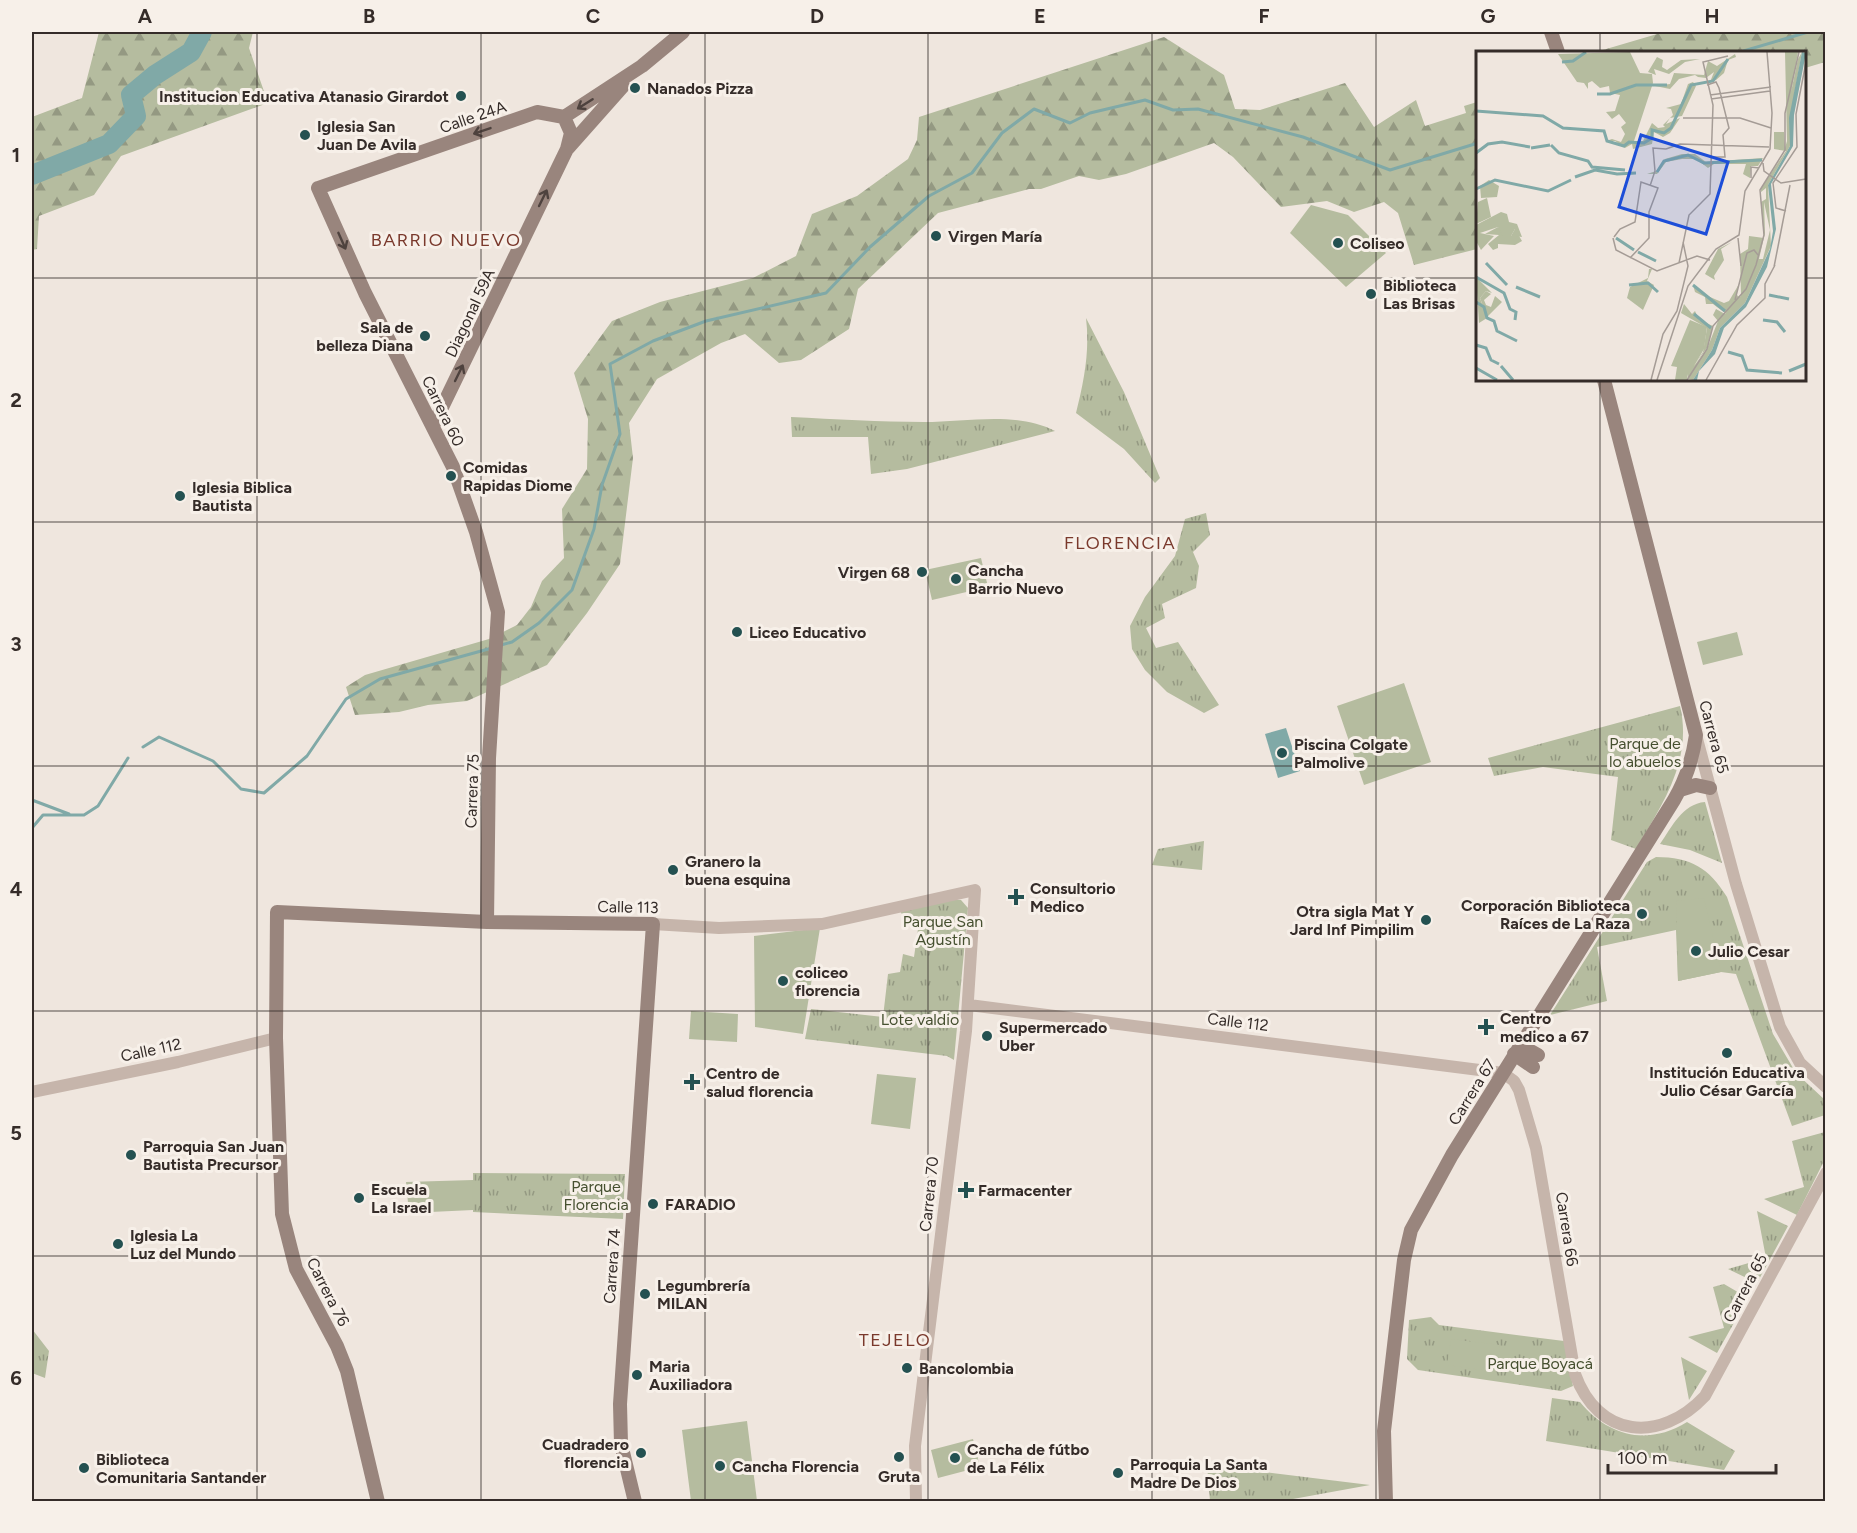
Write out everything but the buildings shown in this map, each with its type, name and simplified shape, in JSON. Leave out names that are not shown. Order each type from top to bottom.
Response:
[{"type":"main road","points":[[564,117],[642,66],[683,32]]},
{"type":"main road","points":[[1551,32],[1558,51]]},
{"type":"main road","name":"Diagonal 59A","points":[[433,426],[567,149],[642,66]]},
{"type":"main road","name":"Calle 24A","points":[[318,188],[537,112],[564,117]]},
{"type":"main road","name":"Diagonal 59A","points":[[564,117],[570,133],[567,149]]},
{"type":"main road","name":"Carrera 60","points":[[318,188],[365,293],[453,467],[476,532],[498,612],[494,661]]},
{"type":"main road","name":"Carrera 65","points":[[1604,381],[1696,735]]},
{"type":"main road","name":"Carrera 75","points":[[487,922],[489,758],[494,661]]},
{"type":"main road","name":"Carrera 67","points":[[1386,1502],[1384,1431],[1404,1260],[1411,1230],[1430,1192],[1680,790],[1696,735]]},
{"type":"main road","points":[[1680,790],[1696,785],[1710,789]]},
{"type":"main road","name":"Calle 113","points":[[277,912],[487,922],[652,924]]},
{"type":"main road","name":"Carrera 76","points":[[277,912],[276,1038],[282,1214],[296,1269],[337,1346],[347,1371],[378,1502]]},
{"type":"main road","name":"Carrera 74","points":[[635,1502],[621,1444],[620,1404],[652,924]]},
{"type":"main road","points":[[1517,1050],[1535,1061]]},
{"type":"street","name":"Carrera 65","points":[[1696,735],[1779,1027],[1800,1063],[1826,1087]]},
{"type":"street","name":"Calle 113","points":[[652,924],[719,928],[822,924],[975,890]]},
{"type":"street","name":"Carrera 70","points":[[916,1502],[915,1446],[969,1005],[975,890]]},
{"type":"street","name":"Calle 112","points":[[969,1005],[1503,1073]]},
{"type":"street","name":"Calle 112","points":[[32,1092],[178,1062],[276,1038]]},
{"type":"street","name":"Carrera 66","points":[[1503,1073],[1514,1081],[1519,1090],[1536,1148],[1573,1362],[1585,1398],[1608,1420],[1630,1428],[1651,1427],[1687,1414]]},
{"type":"street","name":"Carrera 65","points":[[1687,1414],[1711,1388],[1826,1173]]},
{"type":"green space","points":[[99,32],[253,32],[249,48],[268,103],[121,156],[94,195],[39,216],[37,249],[32,250],[32,117],[82,98]]},
{"type":"green space","points":[[1664,32],[1825,32],[1825,62],[1806,68],[1806,51],[1599,51]]},
{"type":"green space","points":[[1164,37],[1224,75],[1235,109],[1260,110],[1345,83],[1374,127],[1416,100],[1425,126],[1466,113],[1464,106],[1476,102],[1476,249],[1414,265],[1398,213],[1384,202],[1354,212],[1327,201],[1281,207],[1233,157],[1214,143],[1126,174],[1099,180],[1079,176],[1041,189],[1029,189],[938,213],[858,289],[849,329],[801,360],[779,363],[745,334],[721,343],[657,379],[629,423],[633,458],[620,564],[587,613],[547,665],[467,701],[428,705],[399,712],[355,715],[346,687],[365,675],[489,639],[517,625],[531,607],[542,581],[564,558],[562,509],[587,469],[588,419],[574,373],[612,321],[660,302],[753,278],[796,256],[812,214],[857,196],[908,159],[917,140],[919,117]]},
{"type":"green space","name":"Coliseo","points":[[1311,205],[1348,215],[1386,253],[1346,287],[1290,233]]},
{"type":"green space","points":[[1086,318],[1124,392],[1160,478],[1155,483],[1124,449],[1076,413],[1086,366]]},
{"type":"green space","points":[[791,417],[907,422],[1008,419],[1040,425],[1055,431],[907,469],[871,474],[868,437],[792,437]]},
{"type":"green space","points":[[1206,513],[1210,535],[1193,552],[1199,566],[1196,588],[1162,604],[1165,618],[1146,628],[1156,648],[1178,642],[1219,705],[1204,713],[1167,692],[1145,670],[1132,649],[1130,626],[1145,597],[1175,556],[1185,519]]},
{"type":"green space","name":"Cancha Barrio Nuevo","points":[[981,558],[988,587],[932,600],[925,570]]},
{"type":"green space","points":[[1737,632],[1743,655],[1703,665],[1697,642]]},
{"type":"green space","points":[[1404,683],[1431,762],[1364,785],[1337,706]]},
{"type":"green space","name":"Parque de lo abuelos","points":[[1680,706],[1683,726],[1679,763],[1665,799],[1636,849],[1611,840],[1618,777],[1543,767],[1494,776],[1488,758]]},
{"type":"green space","points":[[1705,802],[1722,863],[1690,850],[1660,844],[1684,812],[1690,807]]},
{"type":"green space","points":[[1204,841],[1202,870],[1152,865],[1158,849]]},
{"type":"green space","points":[[1656,857],[1679,859],[1698,866],[1713,879],[1727,897],[1773,1034],[1796,1073],[1825,1100],[1825,1115],[1792,1126],[1736,974],[1721,972],[1678,981],[1676,930],[1597,947],[1607,1001],[1550,1015],[1647,862]]},
{"type":"green space","name":"Julio Cesar","points":[[1704,898],[1721,972],[1678,981],[1676,901]]},
{"type":"green space","name":"Lote valdio","points":[[961,900],[968,908],[954,1060],[947,1056],[805,1039],[811,1009],[883,1017],[888,974],[900,972],[903,954],[914,957],[918,929],[909,925],[900,911]]},
{"type":"green space","name":"coliceo florencia","points":[[820,928],[803,1034],[755,1027],[754,936]]},
{"type":"green space","points":[[691,1011],[738,1014],[737,1042],[689,1039]]},
{"type":"green space","points":[[877,1074],[916,1078],[910,1129],[871,1124]]},
{"type":"green space","points":[[1825,1132],[1825,1159],[1797,1215],[1764,1199],[1804,1187],[1792,1141]]},
{"type":"green space","name":"Parque Florencia","points":[[473,1173],[625,1174],[623,1219],[473,1212]]},
{"type":"green space","points":[[473,1180],[473,1210],[409,1213],[406,1182]]},
{"type":"green space","points":[[1757,1211],[1788,1226],[1757,1283],[1728,1269],[1766,1258]]},
{"type":"green space","points":[[1724,1284],[1748,1298],[1717,1353],[1688,1337],[1724,1328],[1713,1287]]},
{"type":"green space","name":"Parque Boyacá","points":[[1431,1317],[1439,1325],[1564,1341],[1573,1386],[1561,1391],[1418,1370],[1407,1359],[1409,1320]]},
{"type":"green space","points":[[32,1329],[49,1351],[45,1378],[32,1373]]},
{"type":"green space","points":[[1451,1339],[1500,1345],[1496,1372],[1447,1365]]},
{"type":"green space","points":[[1681,1357],[1707,1371],[1689,1400]]},
{"type":"green space","points":[[1552,1398],[1580,1402],[1603,1423],[1630,1434],[1658,1434],[1687,1422],[1735,1451],[1724,1470],[1546,1441]]},
{"type":"green space","name":"Cancha Florencia","points":[[747,1421],[757,1501],[691,1501],[682,1430]]},
{"type":"green space","name":"Cancha de fútbo de La Félix","points":[[973,1439],[980,1467],[938,1478],[931,1450]]},
{"type":"green space","points":[[1207,1465],[1370,1485],[1282,1501],[1210,1501]]},
{"type":"water","name":"Piscina Colgate Palmolive","points":[[1286,728],[1300,771],[1278,778],[1265,734]]},
{"type":"waterway","points":[[32,175],[109,144],[136,116],[131,95],[155,75],[191,52],[202,32]]},
{"type":"waterway","points":[[1743,51],[1808,32]]},
{"type":"waterway","points":[[501,645],[512,642],[539,623],[572,590],[594,529],[602,485],[620,434],[610,364],[653,341],[706,321],[826,293],[870,247],[929,196],[972,173],[1002,133],[1034,109],[1070,123],[1090,113],[1145,100],[1173,110],[1198,109],[1303,137],[1390,170],[1476,144]]},
{"type":"waterway","points":[[143,747],[159,737],[213,761],[241,789],[264,793],[307,756],[346,699],[380,679],[492,648]]},
{"type":"waterway","points":[[32,828],[43,815],[84,815],[98,806],[128,758]]},
{"type":"waterway","points":[[32,800],[69,814]]},
{"type":"place","name":"Nanados Pizza","points":[[635,88]]},
{"type":"place","name":"Institucion Educativa Atanasio Girardot","points":[[461,96]]},
{"type":"place","name":"Iglesia San Juan De Avila","points":[[305,135]]},
{"type":"place","name":"Virgen María","points":[[936,236]]},
{"type":"place","name":"Coliseo","points":[[1338,243]]},
{"type":"place","name":"Biblioteca Las Brisas","points":[[1371,294]]},
{"type":"place","name":"Sala de belleza Diana","points":[[425,336]]},
{"type":"place","name":"Comidas Rapidas Diome","points":[[451,476]]},
{"type":"place","name":"Iglesia Biblica Bautista","points":[[180,496]]},
{"type":"place","name":"Virgen 68","points":[[922,572]]},
{"type":"place","name":"Cancha Barrio Nuevo","points":[[956,579]]},
{"type":"place","name":"Liceo Educativo","points":[[737,632]]},
{"type":"place","name":"Piscina Colgate Palmolive","points":[[1282,753]]},
{"type":"place","name":"Granero la buena esquina","points":[[673,870]]},
{"type":"place","name":"Consultorio Medico","points":[[1016,897]]},
{"type":"place","name":"Corporación Biblioteca Raíces de La Raza","points":[[1642,914]]},
{"type":"place","name":"Otra sigla Mat Y Jard Inf Pimpilim","points":[[1426,920]]},
{"type":"place","name":"Julio Cesar","points":[[1696,951]]},
{"type":"place","name":"coliceo florencia","points":[[783,981]]},
{"type":"place","name":"Centro medico a 67","points":[[1486,1027]]},
{"type":"place","name":"Supermercado Uber","points":[[987,1036]]},
{"type":"place","name":"Institución Educativa Julio César García","points":[[1727,1053]]},
{"type":"place","name":"Centro de salud florencia","points":[[692,1082]]},
{"type":"place","name":"Parroquia San Juan Bautista Precursor","points":[[131,1155]]},
{"type":"place","name":"Farmacenter","points":[[966,1190]]},
{"type":"place","name":"Escuela La Israel","points":[[359,1198]]},
{"type":"place","name":"FARADIO","points":[[653,1204]]},
{"type":"place","name":"Iglesia La Luz del Mundo","points":[[118,1244]]},
{"type":"place","name":"Legumbrería MILAN","points":[[645,1294]]},
{"type":"place","name":"Bancolombia","points":[[907,1368]]},
{"type":"place","name":"Maria Auxiliadora","points":[[637,1375]]},
{"type":"place","name":"Cuadradero florencia","points":[[641,1453]]},
{"type":"place","name":"Gruta","points":[[899,1457]]},
{"type":"place","name":"Cancha de fútbo de La Félix","points":[[955,1458]]},
{"type":"place","name":"Cancha Florencia","points":[[720,1466]]},
{"type":"place","name":"Biblioteca Comunitaria Santander","points":[[84,1468]]},
{"type":"place","name":"Parroquia La Santa Madre De Dios","points":[[1118,1473]]},
{"type":"district","name":"BARRIO NUEVO","points":[[446,240]]},
{"type":"district","name":"FLORENCIA","points":[[1120,543]]},
{"type":"district","name":"TEJELO","points":[[895,1340]]},
{"type":"park label","name":"Parque San Agustín","points":[[943,930]]}]
